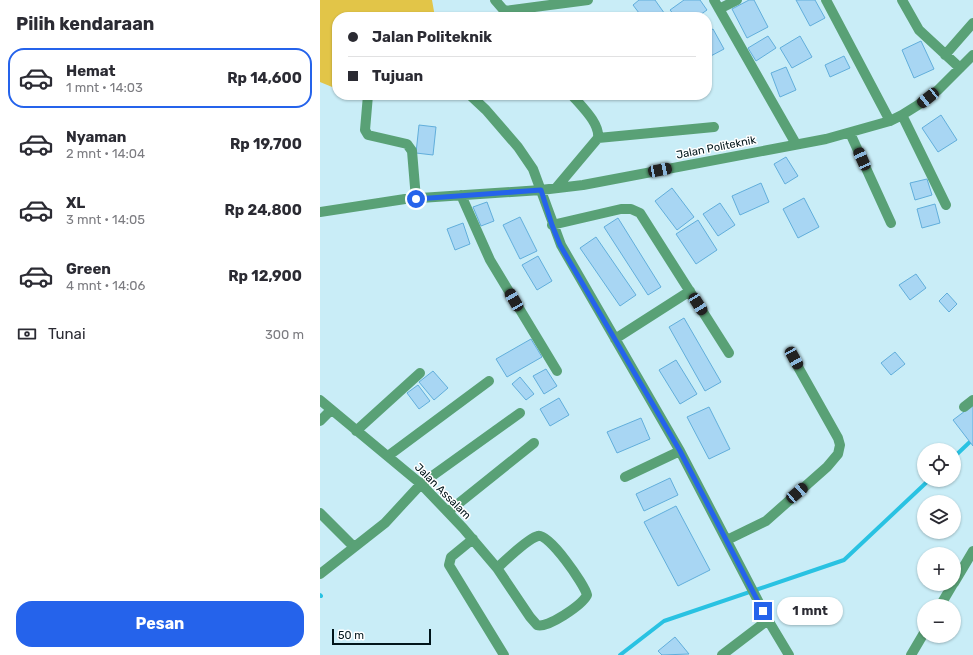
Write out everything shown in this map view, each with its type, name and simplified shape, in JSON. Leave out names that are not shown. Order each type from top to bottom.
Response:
[{"type":"street","points":[[495,0],[505,12]]},
{"type":"street","points":[[519,12],[588,0]]},
{"type":"street","points":[[737,0],[717,4],[796,144]]},
{"type":"street","points":[[826,0],[890,121]]},
{"type":"street","points":[[902,0],[919,30],[960,68]]},
{"type":"street","points":[[945,55],[973,23]]},
{"type":"street","name":"Jalan Politeknik","points":[[320,212],[416,199],[556,188],[850,133],[890,121],[902,115],[933,94],[973,55]]},
{"type":"street","points":[[368,100],[365,130],[368,135],[407,144],[412,151],[416,199]]},
{"type":"street","points":[[475,100],[518,147],[533,169],[552,225],[570,263],[680,451],[758,602],[789,655]]},
{"type":"street","points":[[556,188],[598,138],[599,133],[596,126],[576,100]]},
{"type":"street","points":[[902,115],[946,205]]},
{"type":"street","points":[[598,138],[714,128]]},
{"type":"street","points":[[850,133],[891,223]]},
{"type":"street","points":[[461,195],[490,260],[557,371]]},
{"type":"street","points":[[552,225],[621,209],[636,211],[643,217],[729,353]]},
{"type":"street","points":[[615,339],[690,291]]},
{"type":"street","points":[[727,540],[766,521],[827,467],[838,454],[840,449],[838,438],[794,358]]},
{"type":"street","points":[[356,431],[420,373]]},
{"type":"street","points":[[388,456],[489,381]]},
{"type":"street","name":"Jalan Assalam","points":[[320,400],[421,484],[473,539],[497,568],[537,625],[544,626],[578,606],[587,595],[579,580],[554,546],[545,537],[540,535],[530,541],[497,568]]},
{"type":"street","points":[[964,407],[973,400]]},
{"type":"street","points":[[320,421],[331,410]]},
{"type":"street","points":[[320,574],[385,523],[421,484],[520,413]]},
{"type":"street","points":[[448,512],[534,443]]},
{"type":"street","points":[[625,477],[680,451]]},
{"type":"street","points":[[320,513],[354,547]]},
{"type":"street","points":[[473,539],[451,556],[449,565],[504,655]]},
{"type":"street","points":[[961,572],[973,551]]},
{"type":"street","points":[[722,655],[768,620]]},
{"type":"street","points":[[911,655],[918,643]]},
{"type":"shaded area","points":[[320,0],[432,0],[434,12],[332,12],[332,87],[320,82]]},
{"type":"building","points":[[639,0],[655,0],[663,12],[638,12],[633,5]]},
{"type":"building","points":[[684,0],[700,0],[707,10],[704,12],[672,12],[670,10]]},
{"type":"building","points":[[749,0],[754,0],[768,27],[747,38],[732,9]]},
{"type":"building","points":[[796,0],[815,0],[825,18],[810,26]]},
{"type":"building","points":[[712,30],[724,49],[712,55]]},
{"type":"building","points":[[768,36],[776,48],[756,61],[748,48]]},
{"type":"building","points":[[800,36],[812,57],[792,68],[780,48]]},
{"type":"building","points":[[921,41],[934,69],[914,78],[902,50]]},
{"type":"building","points":[[844,56],[850,68],[830,77],[825,65]]},
{"type":"building","points":[[786,67],[796,90],[780,97],[771,73]]},
{"type":"building","points":[[941,115],[957,140],[938,152],[922,128]]},
{"type":"building","points":[[419,125],[436,127],[433,155],[416,153]]},
{"type":"building","points":[[786,157],[798,176],[785,184],[774,164]]},
{"type":"building","points":[[927,179],[932,195],[915,200],[910,183]]},
{"type":"building","points":[[761,183],[769,202],[740,215],[732,196]]},
{"type":"building","points":[[672,188],[694,217],[677,230],[655,201]]},
{"type":"building","points":[[804,198],[819,227],[798,238],[783,209]]},
{"type":"building","points":[[487,202],[494,221],[481,226],[473,207]]},
{"type":"building","points":[[720,203],[735,225],[718,236],[703,214]]},
{"type":"building","points":[[935,204],[940,223],[922,228],[917,209]]},
{"type":"building","points":[[520,217],[537,251],[520,259],[503,225]]},
{"type":"building","points":[[618,218],[661,287],[648,295],[604,227]]},
{"type":"building","points":[[698,220],[717,250],[696,264],[676,234]]},
{"type":"building","points":[[463,223],[470,244],[455,250],[447,229]]},
{"type":"building","points":[[596,237],[636,295],[620,306],[580,248]]},
{"type":"building","points":[[538,256],[552,281],[537,290],[522,265]]},
{"type":"building","points":[[916,274],[926,288],[910,300],[899,285]]},
{"type":"building","points":[[947,293],[957,304],[949,312],[939,301]]},
{"type":"building","points":[[684,318],[721,382],[705,391],[669,327]]},
{"type":"building","points":[[531,339],[542,357],[507,377],[496,359]]},
{"type":"building","points":[[895,352],[905,364],[891,375],[881,363]]},
{"type":"building","points":[[676,360],[697,394],[680,404],[659,370]]},
{"type":"building","points":[[546,369],[557,386],[544,394],[533,376]]},
{"type":"building","points":[[433,371],[448,388],[434,400],[419,382]]},
{"type":"building","points":[[520,377],[534,394],[526,400],[512,384]]},
{"type":"building","points":[[418,385],[430,401],[419,409],[407,393]]},
{"type":"building","points":[[559,398],[569,415],[550,426],[540,409]]},
{"type":"building","points":[[973,405],[973,446],[953,420]]},
{"type":"building","points":[[709,407],[730,449],[709,459],[687,417]]},
{"type":"building","points":[[641,418],[650,439],[617,453],[607,432]]},
{"type":"building","points":[[670,478],[678,495],[644,511],[636,494]]},
{"type":"building","points":[[676,506],[710,570],[678,586],[644,522]]},
{"type":"building","points":[[675,637],[689,654],[662,655],[658,651]]},
{"type":"waterway","points":[[961,450],[973,439]]},
{"type":"waterway","points":[[620,655],[664,621],[844,560],[922,487]]},
{"type":"route","points":[[416,199],[541,190],[560,245],[680,451],[763,611]]}]
